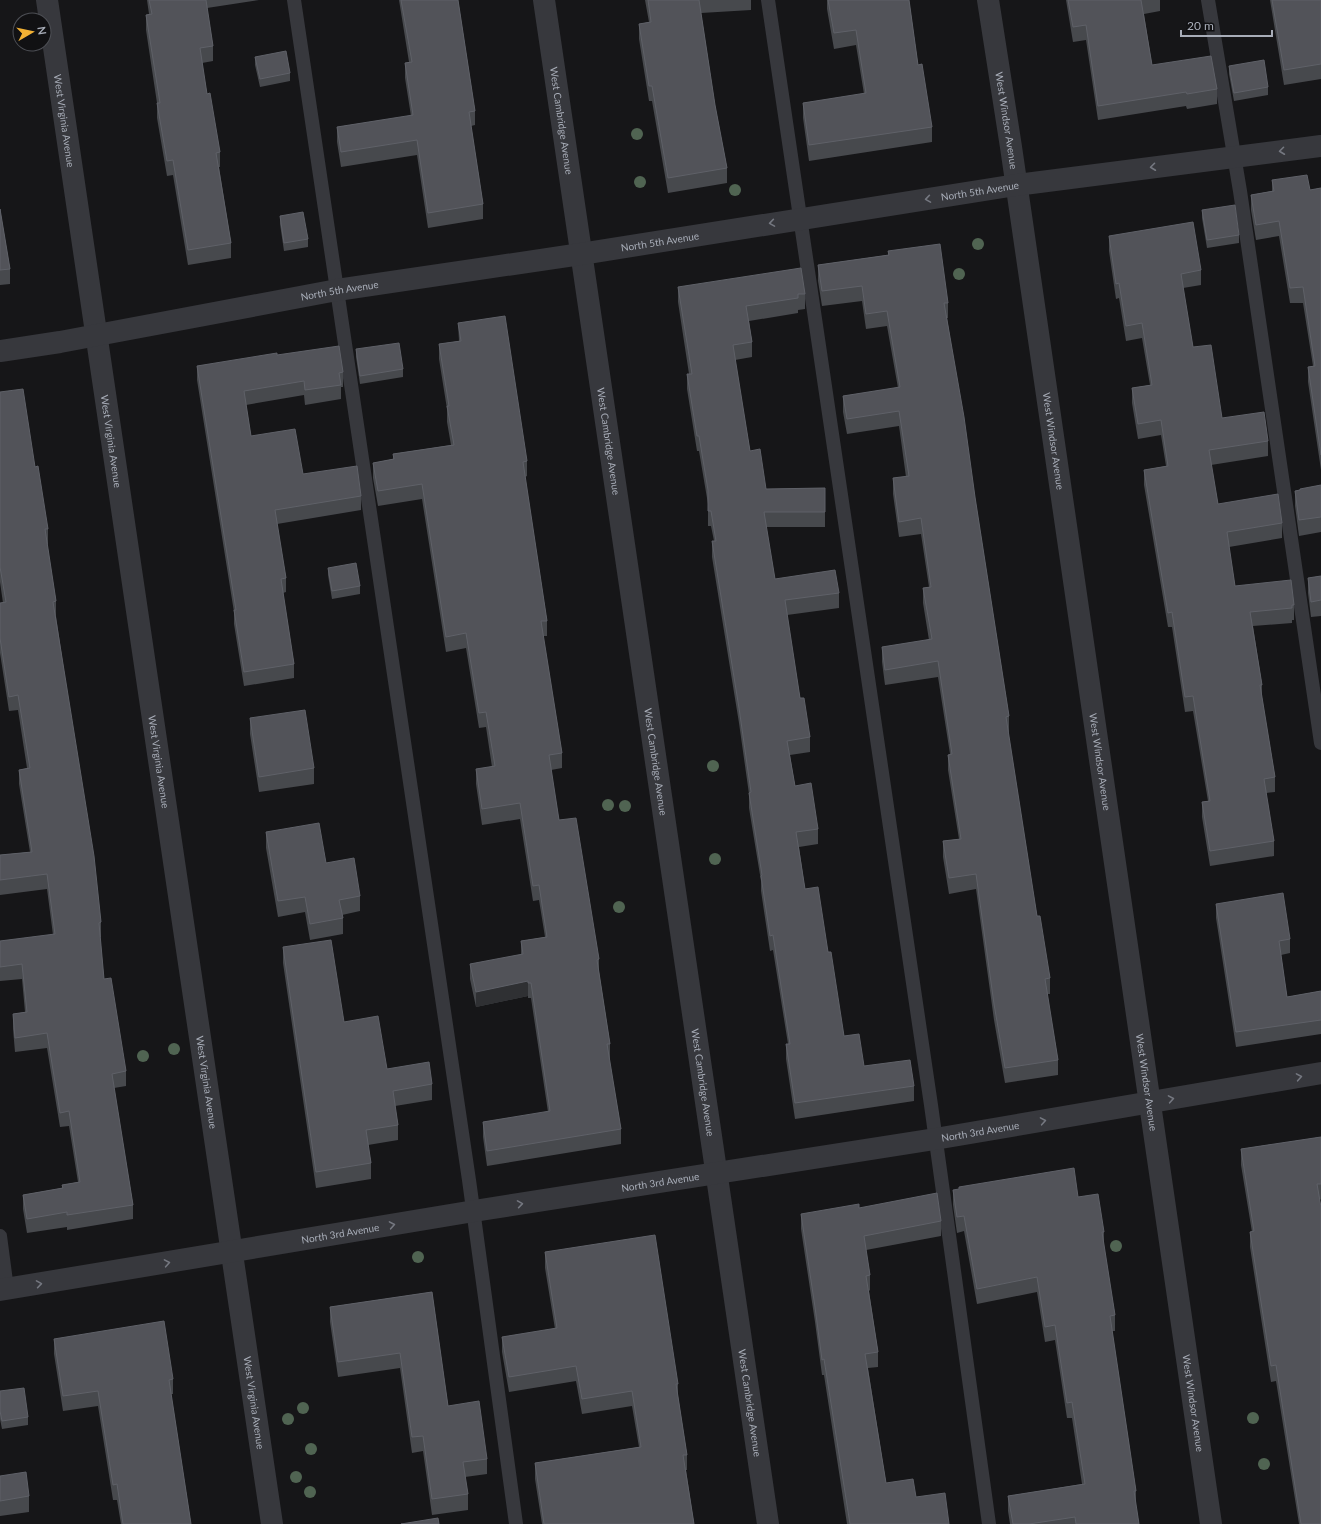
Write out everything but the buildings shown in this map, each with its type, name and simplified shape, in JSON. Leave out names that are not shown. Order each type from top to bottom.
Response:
[{"type":"street","name":"West Virginia Avenue","points":[[47,0],[272,1524]]},
{"type":"street","name":"West Cambridge Avenue","points":[[544,0],[768,1524]]},
{"type":"street","name":"West Windsor Avenue","points":[[988,0],[1211,1524]]},
{"type":"street","name":"North 5th Avenue","points":[[0,351],[96,335],[337,290],[581,254],[1016,185],[1321,146]]},
{"type":"street","name":"North 3rd Avenue","points":[[3,1289],[474,1211],[935,1139],[1321,1073]]},
{"type":"lane","points":[[294,0],[474,1211],[516,1524]]},
{"type":"lane","points":[[768,0],[935,1139],[989,1524]]},
{"type":"lane","points":[[1208,0],[1234,157],[1321,743]]},
{"type":"lane","points":[[0,1236],[3,1289]]}]
